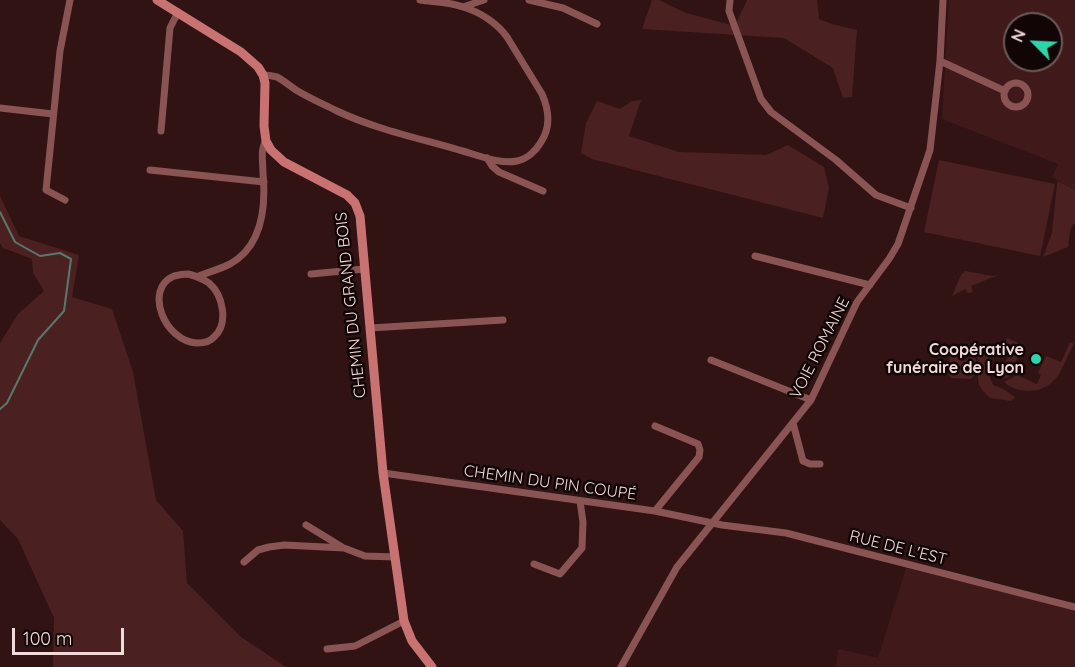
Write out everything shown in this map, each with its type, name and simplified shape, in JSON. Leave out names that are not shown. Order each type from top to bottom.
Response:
[{"type":"street","points":[[65,200],[46,190],[60,51],[70,0]]},
{"type":"street","points":[[157,0],[170,3],[178,12],[241,52],[258,67],[265,83],[266,141],[262,147],[263,209],[260,227],[253,244],[229,265],[199,276],[188,274],[173,276],[163,285],[159,297],[162,317],[170,329],[178,337],[193,343],[206,342],[216,337],[222,324],[223,309],[217,295],[211,284],[199,276]]},
{"type":"street","points":[[263,75],[277,77],[313,99],[359,120],[400,133],[508,162],[529,156],[541,143],[546,133],[548,113],[542,94],[507,37],[502,30],[488,20],[463,6],[420,0]]},
{"type":"street","points":[[463,6],[484,0]]},
{"type":"street","points":[[530,0],[563,8],[597,24]]},
{"type":"street","points":[[730,0],[729,12],[761,99],[771,112],[821,149],[876,195],[911,208]]},
{"type":"street","name":"VOIE ROMAINE","points":[[621,667],[677,567],[811,400],[857,302],[894,251],[902,235],[930,150],[940,61],[943,0]]},
{"type":"street","points":[[161,131],[170,28],[178,12]]},
{"type":"street","points":[[940,61],[1005,91]]},
{"type":"street","points":[[0,108],[53,114]]},
{"type":"street","name":"CHEMIN DU GRAND BOIS","points":[[266,141],[271,150],[284,162],[346,195],[355,203],[360,216],[383,472],[404,621],[412,641],[432,667]]},
{"type":"street","points":[[487,158],[492,166],[500,171],[543,191]]},
{"type":"street","points":[[150,170],[264,182]]},
{"type":"street","points":[[755,256],[870,285]]},
{"type":"street","points":[[311,274],[364,269]]},
{"type":"street","points":[[370,328],[503,320]]},
{"type":"street","points":[[711,360],[811,400]]},
{"type":"street","points":[[793,423],[803,461],[820,464]]},
{"type":"street","points":[[656,426],[698,444],[700,450],[699,457],[656,511]]},
{"type":"street","name":"CHEMIN DU PIN COUPÉ","points":[[383,472],[656,511],[713,523]]},
{"type":"street","points":[[534,564],[560,574],[582,548],[583,522],[580,501]]},
{"type":"street","name":"RUE DE L'EST","points":[[713,523],[786,534],[1075,607]]},
{"type":"street","points":[[306,525],[344,548],[365,556],[395,557]]},
{"type":"street","points":[[244,562],[258,550],[269,547],[284,545],[344,548]]},
{"type":"street","points":[[327,648],[355,646],[404,621]]},
{"type":"shaded area","points":[[652,0],[659,0],[686,13],[735,26],[747,0],[817,0],[819,19],[857,30],[852,97],[843,98],[833,68],[784,38],[642,29]]},
{"type":"shaded area","points":[[949,0],[1075,0],[1075,190],[1052,177],[1058,164],[942,119]]},
{"type":"shaded area","points":[[641,100],[629,136],[679,152],[766,155],[788,145],[824,167],[829,188],[823,218],[592,159],[581,153],[586,123],[597,101],[620,109],[632,101]]},
{"type":"shaded area","points":[[939,160],[1055,184],[1040,256],[924,232]]},
{"type":"shaded area","points":[[1058,181],[1075,190],[1075,224],[1070,231],[1068,247],[1043,257],[1052,233]]},
{"type":"shaded area","points":[[0,196],[19,236],[79,255],[72,297],[112,309],[133,372],[156,500],[183,531],[187,583],[241,637],[286,667],[53,667],[54,618],[18,539],[0,520],[0,343],[18,314],[44,291],[33,273],[32,259],[3,248],[0,243]]},
{"type":"shaded area","points":[[965,271],[996,276],[971,286],[973,292],[968,293],[965,289],[952,296]]},
{"type":"shaded area","points":[[1007,338],[1023,345],[1010,376],[1003,379],[1004,365],[1010,354],[1008,349],[1002,345],[993,353],[991,364],[984,362],[993,385],[1015,397],[1011,401],[990,398],[983,391],[978,380],[979,360],[976,353],[1006,341]]},
{"type":"shaded area","points":[[1070,342],[1074,344],[1061,371],[1051,383],[1038,390],[1024,391],[1004,382],[1017,375],[1037,384],[1041,375],[1038,373],[1046,356],[1061,362]]},
{"type":"shaded area","points":[[959,350],[963,361],[972,357],[971,354],[975,357],[977,367],[971,379],[951,378],[947,373],[950,356]]},
{"type":"shaded area","points":[[906,568],[1075,610],[1075,667],[836,667],[838,649],[878,658]]},
{"type":"waterway","points":[[0,212],[15,242],[40,256],[60,253],[71,259],[64,311],[38,340],[7,403],[0,409]]},
{"type":"place","name":"Coopérative funéraire de Lyon","points":[[1036,359]]}]
